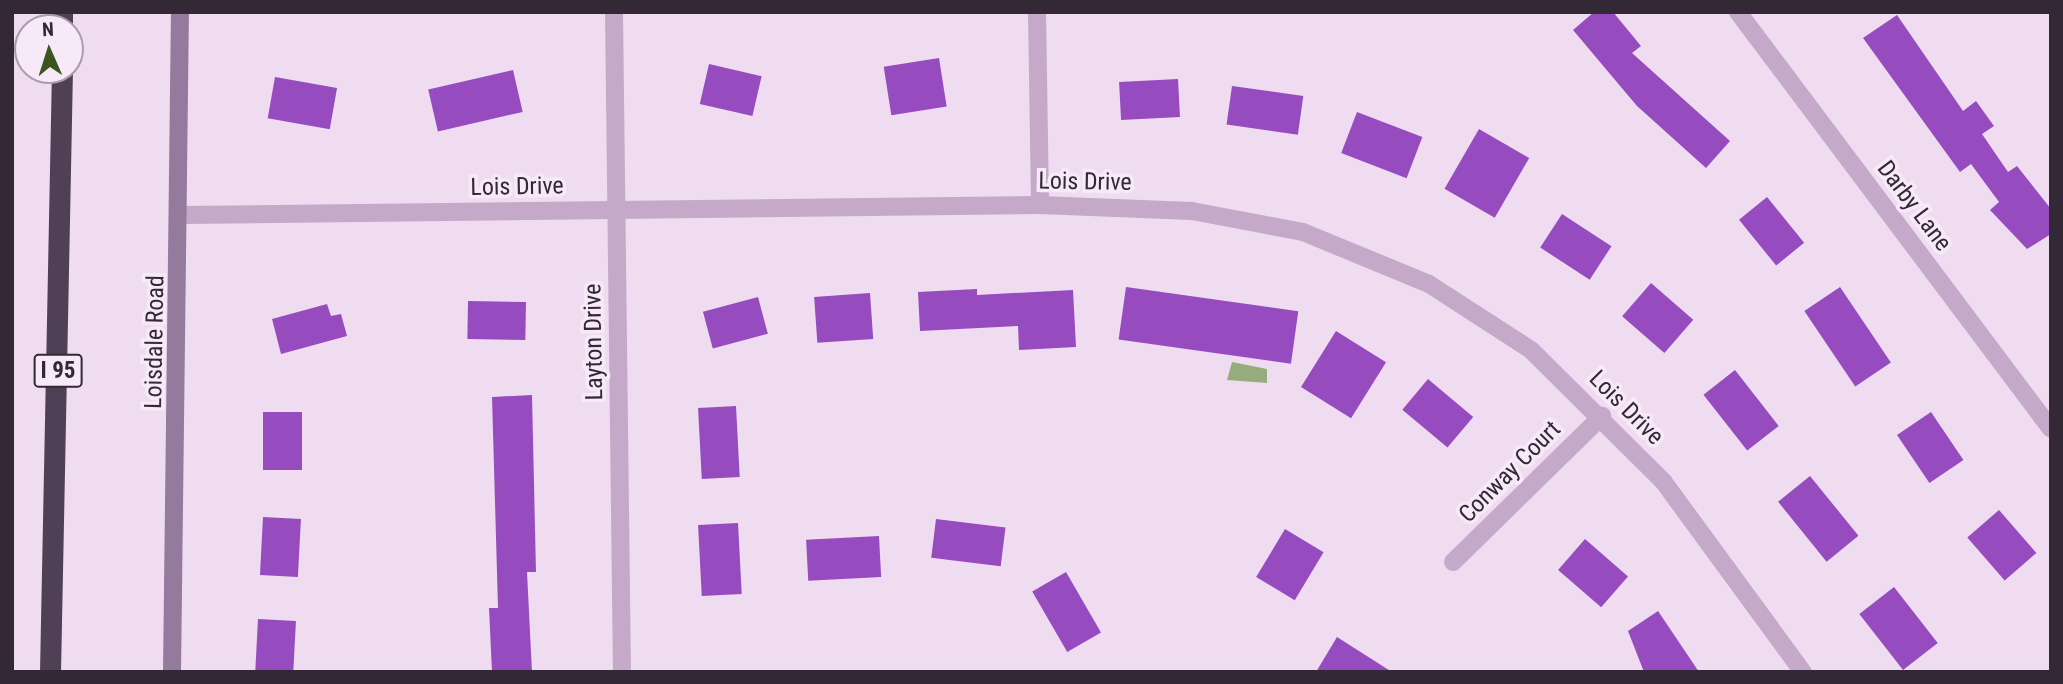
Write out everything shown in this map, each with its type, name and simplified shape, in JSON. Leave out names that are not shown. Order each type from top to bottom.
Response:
[{"type":"highway","name":"I 95","points":[[50,672],[62,84]]},
{"type":"main road","name":"Loisdale Road","points":[[172,672],[182,215],[180,12]]},
{"type":"street","name":"Layton Drive","points":[[614,12],[622,672]]},
{"type":"street","points":[[1037,12],[1040,205]]},
{"type":"street","name":"Darby Lane","points":[[1738,12],[2051,429]]},
{"type":"street","name":"Lois Drive","points":[[182,215],[1040,205],[1204,213],[1303,232],[1354,250],[1429,284],[1500,326],[1602,416],[1663,481],[1803,672]]},
{"type":"street","name":"Conway Court","points":[[1453,562],[1602,416]]},
{"type":"shaded area","points":[[1232,362],[1267,369],[1267,383],[1227,380]]},
{"type":"building","points":[[1594,12],[1613,12],[1641,46],[1632,53],[1730,141],[1706,168],[1637,106],[1573,30]]},
{"type":"building","points":[[1897,15],[1963,111],[1976,101],[1994,126],[1982,134],[2008,172],[2017,166],[2051,209],[2051,234],[2027,249],[1990,210],[1999,202],[1971,164],[1960,172],[1863,38]]},
{"type":"building","points":[[939,58],[947,106],[891,115],[884,67]]},
{"type":"building","points":[[709,64],[762,76],[752,116],[700,104]]},
{"type":"building","points":[[513,70],[523,112],[438,131],[428,90]]},
{"type":"building","points":[[275,77],[337,88],[330,129],[268,118]]},
{"type":"building","points":[[1178,79],[1180,117],[1121,120],[1119,82]]},
{"type":"building","points":[[1232,86],[1303,96],[1298,135],[1227,125]]},
{"type":"building","points":[[1357,112],[1422,137],[1407,178],[1341,153]]},
{"type":"building","points":[[1479,129],[1529,158],[1495,218],[1444,189]]},
{"type":"building","points":[[1767,197],[1804,243],[1776,266],[1739,220]]},
{"type":"building","points":[[1562,214],[1611,246],[1590,280],[1540,248]]},
{"type":"building","points":[[1651,283],[1693,320],[1664,353],[1622,316]]},
{"type":"building","points":[[1126,287],[1298,311],[1291,364],[1119,339]]},
{"type":"building","points":[[1840,287],[1891,362],[1855,386],[1804,311]]},
{"type":"building","points":[[977,289],[977,295],[1073,290],[1076,347],[1019,350],[1018,326],[920,331],[918,292]]},
{"type":"building","points":[[870,293],[873,339],[817,343],[814,297]]},
{"type":"building","points":[[758,297],[768,334],[713,348],[703,312]]},
{"type":"building","points":[[468,301],[526,302],[525,340],[467,339]]},
{"type":"building","points":[[327,304],[331,316],[341,314],[347,336],[281,354],[272,319]]},
{"type":"building","points":[[1336,331],[1386,362],[1351,418],[1301,387]]},
{"type":"building","points":[[1735,370],[1779,426],[1747,451],[1703,395]]},
{"type":"building","points":[[1428,379],[1473,417],[1447,448],[1402,410]]},
{"type":"building","points":[[532,395],[536,572],[527,572],[532,672],[492,672],[489,608],[498,608],[492,397]]},
{"type":"building","points":[[736,406],[740,477],[702,479],[698,408]]},
{"type":"building","points":[[263,412],[302,412],[302,470],[263,470]]},
{"type":"building","points":[[1931,412],[1963,460],[1929,483],[1897,435]]},
{"type":"building","points":[[1810,476],[1858,536],[1827,562],[1778,502]]},
{"type":"building","points":[[1999,510],[2036,553],[2005,581],[1967,538]]},
{"type":"building","points":[[263,517],[301,519],[298,577],[260,575]]},
{"type":"building","points":[[936,519],[1005,528],[1001,566],[931,558]]},
{"type":"building","points":[[738,523],[742,594],[702,596],[698,525]]},
{"type":"building","points":[[1285,529],[1324,552],[1295,600],[1256,577]]},
{"type":"building","points":[[879,536],[881,577],[808,581],[806,540]]},
{"type":"building","points":[[1585,539],[1628,576],[1601,607],[1558,570]]},
{"type":"building","points":[[1066,572],[1101,633],[1067,652],[1032,592]]},
{"type":"building","points":[[1894,587],[1938,643],[1903,670],[1859,614]]},
{"type":"building","points":[[1658,611],[1699,672],[1644,672],[1628,631]]},
{"type":"building","points":[[258,619],[296,621],[293,672],[255,672]]},
{"type":"building","points":[[1337,637],[1392,672],[1316,672]]}]
